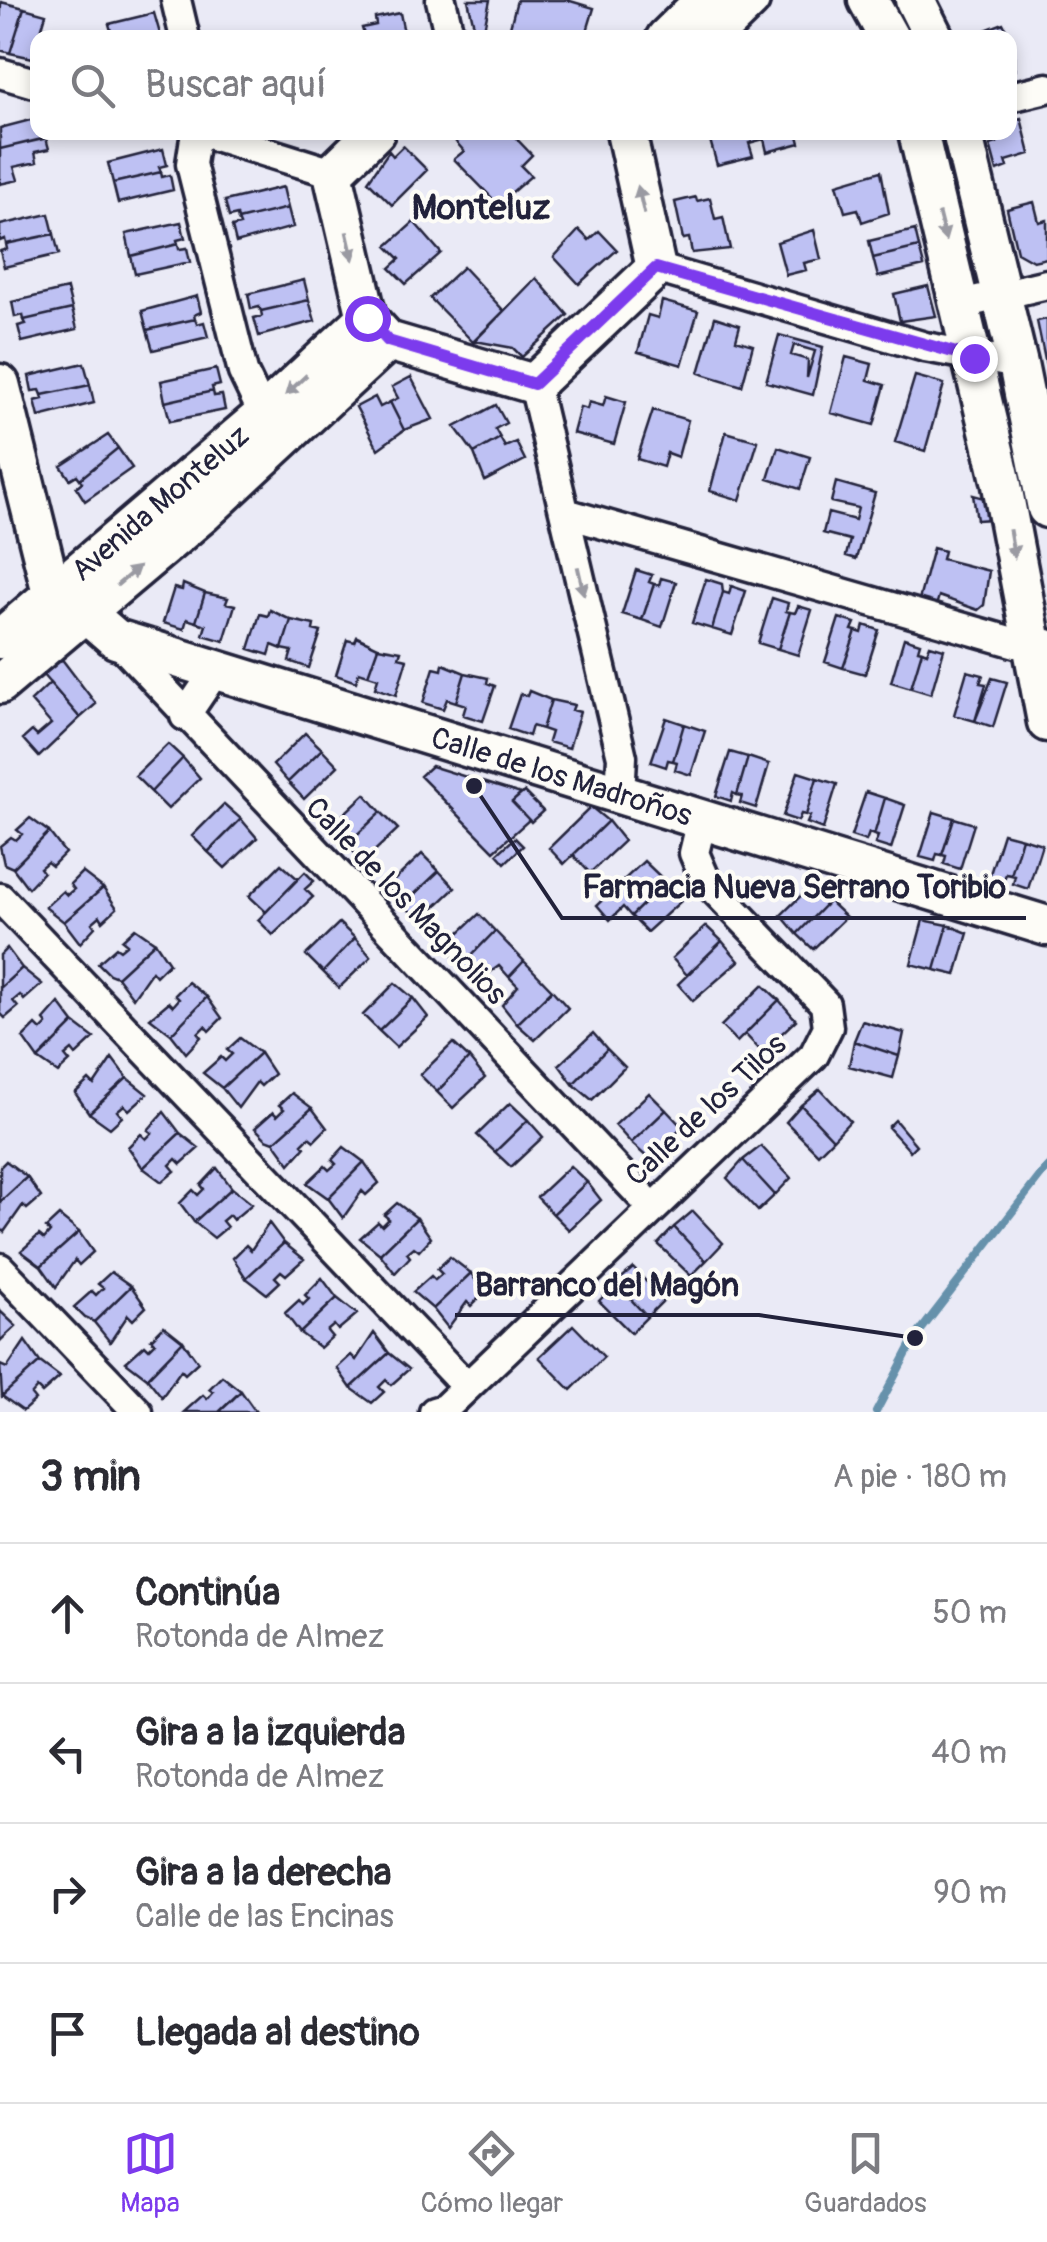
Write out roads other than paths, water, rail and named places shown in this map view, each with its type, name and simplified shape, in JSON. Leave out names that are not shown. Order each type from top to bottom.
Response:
[{"type":"street","points":[[176,0],[183,30]]},
{"type":"street","points":[[441,0],[448,30]]},
{"type":"street","points":[[674,30],[705,0]]},
{"type":"street","points":[[718,30],[750,0]]},
{"type":"street","points":[[868,0],[885,30]]},
{"type":"street","points":[[915,0],[930,30]]},
{"type":"street","points":[[0,73],[30,82]]},
{"type":"street","points":[[1017,95],[1047,88]]},
{"type":"street","points":[[197,140],[192,164],[243,372],[271,429]]},
{"type":"street","points":[[225,140],[333,173]]},
{"type":"street","points":[[333,173],[368,140]]},
{"type":"street","points":[[628,140],[656,268]]},
{"type":"street","points":[[920,140],[1038,643],[1047,722]]},
{"type":"street","points":[[964,140],[1045,484],[1001,480]]},
{"type":"street","points":[[333,173],[378,330],[534,384]]},
{"type":"street","points":[[656,268],[974,358],[1018,364]]},
{"type":"street","points":[[534,384],[656,268]]},
{"type":"street","points":[[961,304],[1047,284]]},
{"type":"street","name":"Avenida Monteluz","points":[[0,684],[72,601],[271,429],[378,330]]},
{"type":"street","points":[[0,384],[48,581],[72,601]]},
{"type":"street","points":[[534,384],[622,757],[620,794]]},
{"type":"street","points":[[566,513],[1016,643],[1038,643]]},
{"type":"street","name":"Avenida Monteluz","points":[[0,639],[72,601]]},
{"type":"street","name":"Calle de los Madroños","points":[[72,601],[116,639],[1047,926]]},
{"type":"street","name":"Calle de los Magnolios","points":[[116,639],[184,716],[651,1206]]},
{"type":"street","points":[[184,716],[216,670]]},
{"type":"street","name":"Calle de los Tilos","points":[[434,1412],[444,1409],[651,1206],[814,1054],[828,1028],[825,1004],[706,881],[694,853],[702,820]]},
{"type":"street","points":[[0,898],[466,1386]]},
{"type":"street","points":[[0,1268],[138,1412]]},
{"type":"waterway","points":[[876,1412],[915,1338],[1047,1167]]},
{"type":"place","name":"Farmacia Nueva Serrano Toribio","points":[[474,786]]},
{"type":"place","name":"Barranco del Magón","points":[[915,1338]]},
{"type":"district","name":"Monteluz","points":[[481,208]]}]
